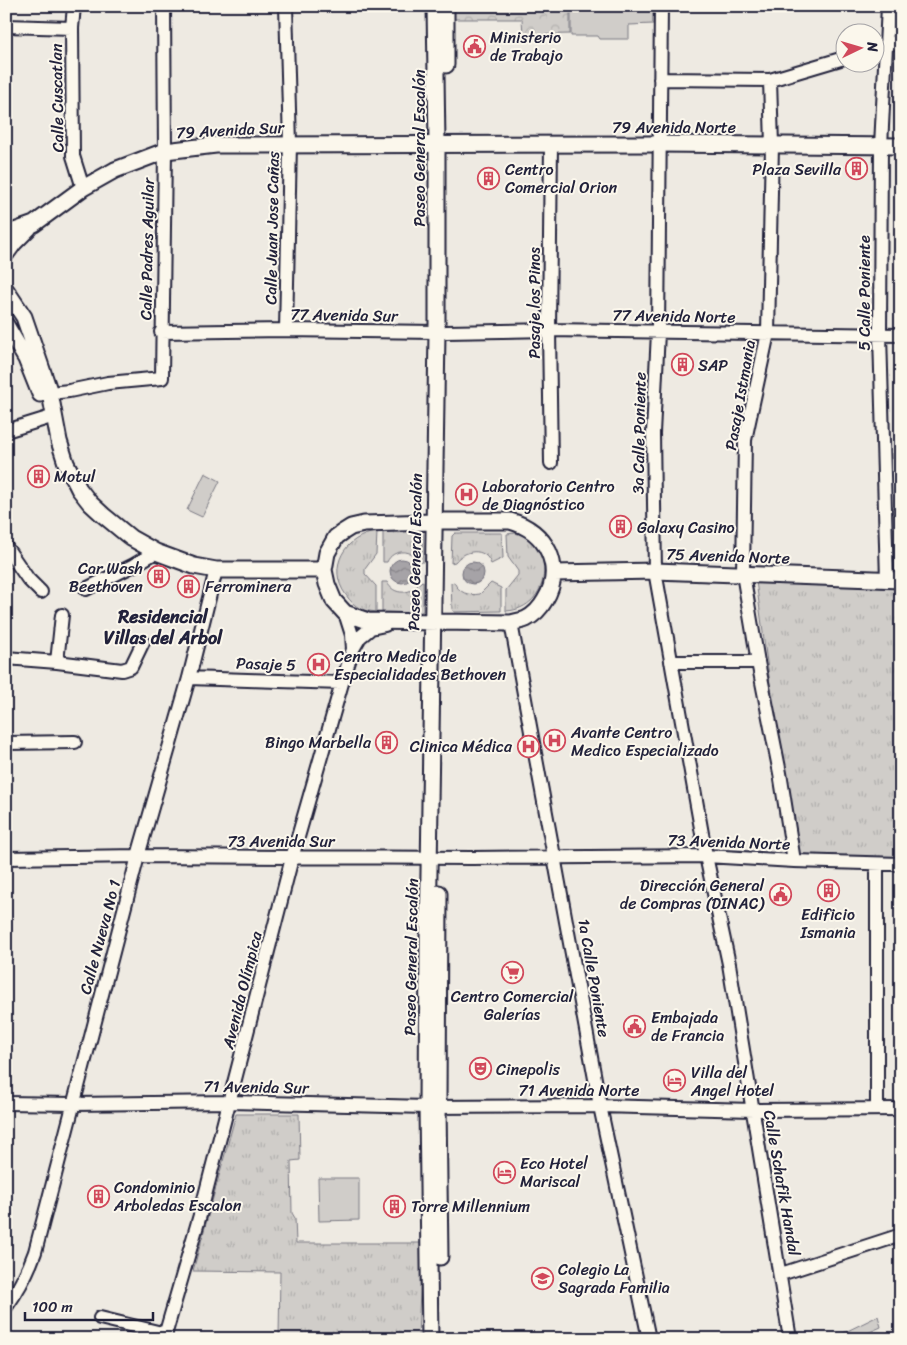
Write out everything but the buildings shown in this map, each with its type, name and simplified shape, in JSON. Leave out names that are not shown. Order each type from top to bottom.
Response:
[{"type":"main road","name":"Paseo General Escalón","points":[[435,6],[442,144]]},
{"type":"main road","name":"Paseo General Escalón","points":[[430,1339],[436,622],[442,332],[442,144],[446,6]]},
{"type":"main road","name":"79 Avenida Sur","points":[[6,234],[34,224],[83,188],[115,170],[164,151],[216,145],[442,144]]},
{"type":"main road","name":"79 Avenida Norte","points":[[442,144],[901,146]]},
{"type":"main road","points":[[6,254],[14,243],[34,224]]},
{"type":"main road","points":[[6,290],[24,317],[50,393],[59,439]]},
{"type":"main road","points":[[6,324],[26,359],[48,418],[59,439],[72,476],[79,489],[90,503],[131,538],[156,552],[194,566],[216,570],[324,570]]},
{"type":"main road","points":[[438,521],[510,521],[521,523],[540,536],[551,557],[554,573],[552,588],[540,608],[526,619],[511,623],[368,622],[345,613],[334,601],[324,570],[327,554],[336,537],[351,527],[376,523],[438,521]]},
{"type":"main road","name":"75 Avenida Norte","points":[[554,573],[655,571],[894,580]]},
{"type":"main road","name":"Paseo General Escalón","points":[[432,1106],[440,1214],[438,1339]]},
{"type":"street","name":"Calle Cuscatlan","points":[[74,6],[72,28],[73,156],[83,188]]},
{"type":"street","name":"Calle Padres Aguilar","points":[[50,393],[108,383],[162,378],[164,6]]},
{"type":"street","name":"Calle Juan Jose Cañas","points":[[286,6],[290,144],[286,330]]},
{"type":"street","name":"3a Calle Poniente","points":[[661,6],[658,332],[653,433],[655,571],[706,856]]},
{"type":"street","name":"5 Calle Poniente","points":[[884,27],[888,6]]},
{"type":"street","points":[[6,26],[72,28]]},
{"type":"street","points":[[884,47],[901,41]]},
{"type":"street","points":[[660,79],[770,80],[834,61]]},
{"type":"street","name":"5 Calle Poniente","points":[[880,72],[880,335],[894,580]]},
{"type":"street","name":"Pasaje Istmania","points":[[770,80],[772,145],[768,333],[745,440],[743,574],[780,773],[794,861]]},
{"type":"street","name":"Pasaje los Pinos","points":[[551,144],[549,330],[551,463]]},
{"type":"street","name":"77 Avenida Sur","points":[[161,332],[286,330],[442,332]]},
{"type":"street","name":"77 Avenida Norte","points":[[442,332],[549,330],[901,335]]},
{"type":"street","points":[[6,431],[48,418]]},
{"type":"street","points":[[6,546],[28,579],[41,592]]},
{"type":"street","points":[[86,589],[156,552]]},
{"type":"street","name":"Calle Nueva No 1","points":[[6,1307],[19,1289],[35,1252],[138,856],[189,678],[216,570]]},
{"type":"street","name":"Avenida Olímpica","points":[[345,613],[352,635],[353,649]]},
{"type":"street","points":[[57,662],[62,615]]},
{"type":"street","name":"Avenida Olímpica","points":[[165,1336],[200,1215],[292,858],[342,683],[353,649],[360,637],[367,630],[394,622]]},
{"type":"street","name":"1a Calle Poniente","points":[[511,623],[600,1106],[649,1339]]},
{"type":"street","points":[[6,658],[122,670],[131,667],[143,642]]},
{"type":"street","points":[[671,662],[758,662]]},
{"type":"street","name":"Pasaje 5","points":[[189,678],[342,683]]},
{"type":"street","points":[[6,743],[75,742]]},
{"type":"street","name":"73 Avenida Sur","points":[[6,858],[138,856],[555,858]]},
{"type":"street","name":"73 Avenida Norte","points":[[555,858],[706,856],[901,864]]},
{"type":"street","name":"Calle Schafik Handal","points":[[706,856],[729,964],[781,1274],[790,1339]]},
{"type":"street","points":[[877,864],[877,1109]]},
{"type":"street","name":"71 Avenida Sur","points":[[6,1103],[230,1102],[432,1106]]},
{"type":"street","name":"71 Avenida Norte","points":[[432,1106],[600,1106],[753,1110],[901,1109]]},
{"type":"street","points":[[781,1274],[901,1235]]},
{"type":"street","points":[[100,1318],[165,1336]]},
{"type":"green space","points":[[452,6],[570,6],[570,34],[523,35],[522,19],[452,19]]},
{"type":"green space","points":[[571,6],[653,6],[653,24],[629,25],[629,39],[571,36]]},
{"type":"green space","points":[[205,473],[220,481],[202,517],[187,510]]},
{"type":"green space","points":[[419,531],[423,533],[423,562],[420,562],[408,553],[398,552],[390,557],[387,562],[383,562],[383,532]]},
{"type":"green space","points":[[377,532],[376,554],[365,569],[365,574],[376,586],[376,612],[363,610],[353,603],[340,585],[338,574],[342,554],[348,546],[366,534]]},
{"type":"green space","points":[[455,533],[502,533],[503,558],[491,564],[484,554],[474,552],[464,555],[451,563],[452,536]]},
{"type":"green space","points":[[515,533],[529,539],[538,550],[543,562],[544,575],[540,588],[532,600],[521,608],[506,611],[506,590],[518,575],[518,571],[508,557],[507,534]]},
{"type":"green space","points":[[423,581],[423,611],[419,613],[382,612],[382,582],[387,582],[390,587],[398,592],[403,592],[413,589]]},
{"type":"green space","points":[[756,581],[901,583],[901,864],[794,861]]},
{"type":"green space","points":[[454,582],[461,591],[472,595],[480,594],[491,583],[501,588],[501,611],[454,612],[452,609],[451,583]]},
{"type":"green space","points":[[236,1114],[299,1114],[300,1160],[291,1161],[292,1213],[295,1218],[296,1243],[422,1243],[418,1337],[279,1337],[280,1272],[193,1271]]},
{"type":"green space","points":[[318,1178],[359,1178],[359,1220],[319,1221]]},
{"type":"green space","points":[[878,1316],[881,1327],[854,1339],[831,1339]]},
{"type":"water","points":[[402,559],[411,562],[414,571],[411,580],[402,583],[393,580],[390,571],[393,562]]},
{"type":"water","points":[[473,562],[481,565],[484,573],[481,581],[473,584],[465,581],[462,573],[465,565]]},
{"type":"place","name":"Ministerio de Trabajo","points":[[474,46]]},
{"type":"place","name":"Plaza Sevilla","points":[[857,169]]},
{"type":"place","name":"Centro Comercial Orion","points":[[489,178]]},
{"type":"place","name":"SAP","points":[[682,365]]},
{"type":"place","name":"Motul","points":[[38,476]]},
{"type":"place","name":"Laboratorio Centro de Diagnóstico","points":[[466,495]]},
{"type":"place","name":"Galaxy Casino","points":[[621,527]]},
{"type":"place","name":"Car Wash Beethoven","points":[[159,577]]},
{"type":"place","name":"Ferrominera","points":[[189,586]]},
{"type":"place","name":"Centro Medico de Especialidades Bethoven","points":[[318,665]]},
{"type":"place","name":"Avante Centro Medico Especializado","points":[[555,741]]},
{"type":"place","name":"Bingo Marbella","points":[[387,742]]},
{"type":"place","name":"Clinica Médica","points":[[528,746]]},
{"type":"place","name":"Edificio Ismania","points":[[828,890]]},
{"type":"place","name":"Dirección General de Compras (DINAC)","points":[[780,894]]},
{"type":"place","name":"Centro Comercial Galerías","points":[[512,972]]},
{"type":"place","name":"Embajada de Francia","points":[[635,1026]]},
{"type":"place","name":"Cinepolis","points":[[480,1069]]},
{"type":"place","name":"Villa del Angel Hotel","points":[[675,1081]]},
{"type":"place","name":"Eco Hotel Mariscal","points":[[504,1172]]},
{"type":"place","name":"Condominio Arboledas Escalon","points":[[98,1196]]},
{"type":"place","name":"Torre Millennium","points":[[395,1206]]},
{"type":"place","name":"Colegio La Sagrada Familia","points":[[542,1278]]},
{"type":"district","name":"Residencial Villas del Arbol","points":[[163,628]]}]
